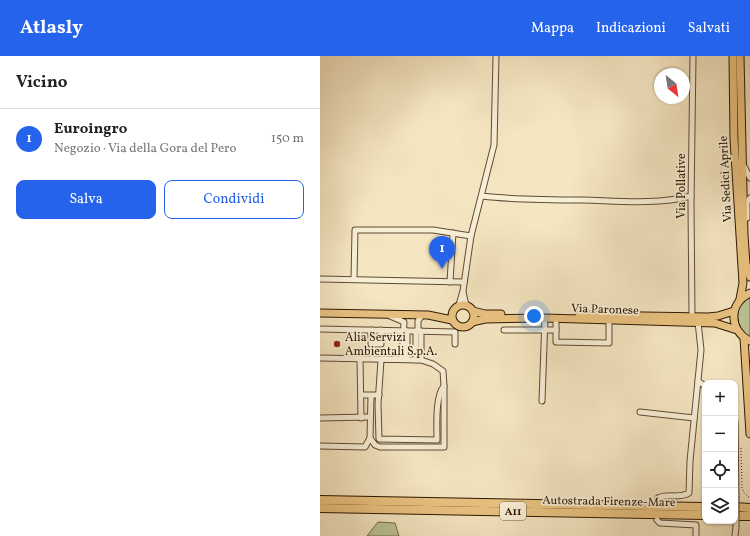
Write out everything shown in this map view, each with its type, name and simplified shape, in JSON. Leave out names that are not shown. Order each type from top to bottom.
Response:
[{"type":"highway","name":"Autostrada Firenze-Mare","points":[[320,500],[702,507]]},
{"type":"highway","points":[[738,507],[750,508]]},
{"type":"highway","name":"Autostrada Firenze-Mare","points":[[320,508],[702,515]]},
{"type":"highway","points":[[738,516],[750,516]]},
{"type":"main road","name":"Via Sedici Aprile","points":[[733,56],[734,139],[743,284],[740,300],[734,310]]},
{"type":"main road","name":"Via Sedici Aprile","points":[[740,56],[744,234],[746,264],[750,277]]},
{"type":"main road","name":"Via Sedici Aprile","points":[[740,300],[750,293]]},
{"type":"main road","name":"Via Paronese","points":[[425,315],[453,310],[463,305]]},
{"type":"main road","points":[[463,305],[473,311],[472,322]]},
{"type":"main road","points":[[452,320],[453,310]]},
{"type":"main road","name":"Via Paronese","points":[[473,311],[485,314],[714,317],[734,310]]},
{"type":"main road","points":[[734,310],[733,318],[737,330],[747,340],[750,434]]},
{"type":"main road","name":"Via Paronese","points":[[320,313],[425,315],[452,320],[460,327],[485,319],[556,318],[609,321],[721,323],[737,330]]},
{"type":"street","points":[[463,305],[464,282],[471,236],[494,145],[496,56]]},
{"type":"street","name":"Via Pollative","points":[[692,317],[691,196],[693,56]]},
{"type":"street","points":[[742,162],[750,178]]},
{"type":"street","points":[[482,196],[513,199],[628,202],[670,201],[691,196]]},
{"type":"street","points":[[744,234],[747,226],[747,202],[750,198]]},
{"type":"street","points":[[354,279],[355,230],[433,230],[471,236]]},
{"type":"street","points":[[448,282],[453,234]]},
{"type":"street","points":[[320,279],[464,282]]},
{"type":"street","points":[[384,314],[404,322],[405,359]]},
{"type":"street","points":[[419,360],[418,321],[425,315]]},
{"type":"street","points":[[542,401],[545,318]]},
{"type":"street","points":[[556,318],[556,342],[609,343],[609,321]]},
{"type":"street","points":[[658,498],[662,495],[682,496],[689,492],[694,418],[701,350],[698,322]]},
{"type":"street","points":[[320,330],[455,332],[455,344]]},
{"type":"street","points":[[371,330],[371,344],[381,344],[381,330]]},
{"type":"street","points":[[504,330],[556,330]]},
{"type":"street","points":[[320,358],[419,360],[433,364],[443,371],[444,447],[380,447],[374,445],[370,438],[371,396]]},
{"type":"street","points":[[360,359],[361,418]]},
{"type":"street","points":[[381,360],[379,438],[437,440],[438,400],[444,386]]},
{"type":"street","points":[[698,381],[702,384]]},
{"type":"street","points":[[361,395],[379,395]]},
{"type":"street","points":[[640,412],[694,418]]},
{"type":"street","points":[[320,418],[370,417]]},
{"type":"street","points":[[320,446],[364,447],[370,438]]},
{"type":"street","points":[[735,536],[736,452]]},
{"type":"street","points":[[657,520],[660,523],[696,525],[696,536]]},
{"type":"path","points":[[738,444],[741,449],[743,491],[750,498]]},
{"type":"green space","points":[[750,298],[750,339],[743,334],[738,326],[737,316],[740,307]]},
{"type":"green space","points":[[378,522],[395,523],[399,536],[367,536]]},
{"type":"place","name":"Euroingro","points":[[442,269]]},
{"type":"place","name":"Alia Servizi Ambientali S.p.A.","points":[[337,344]]}]
